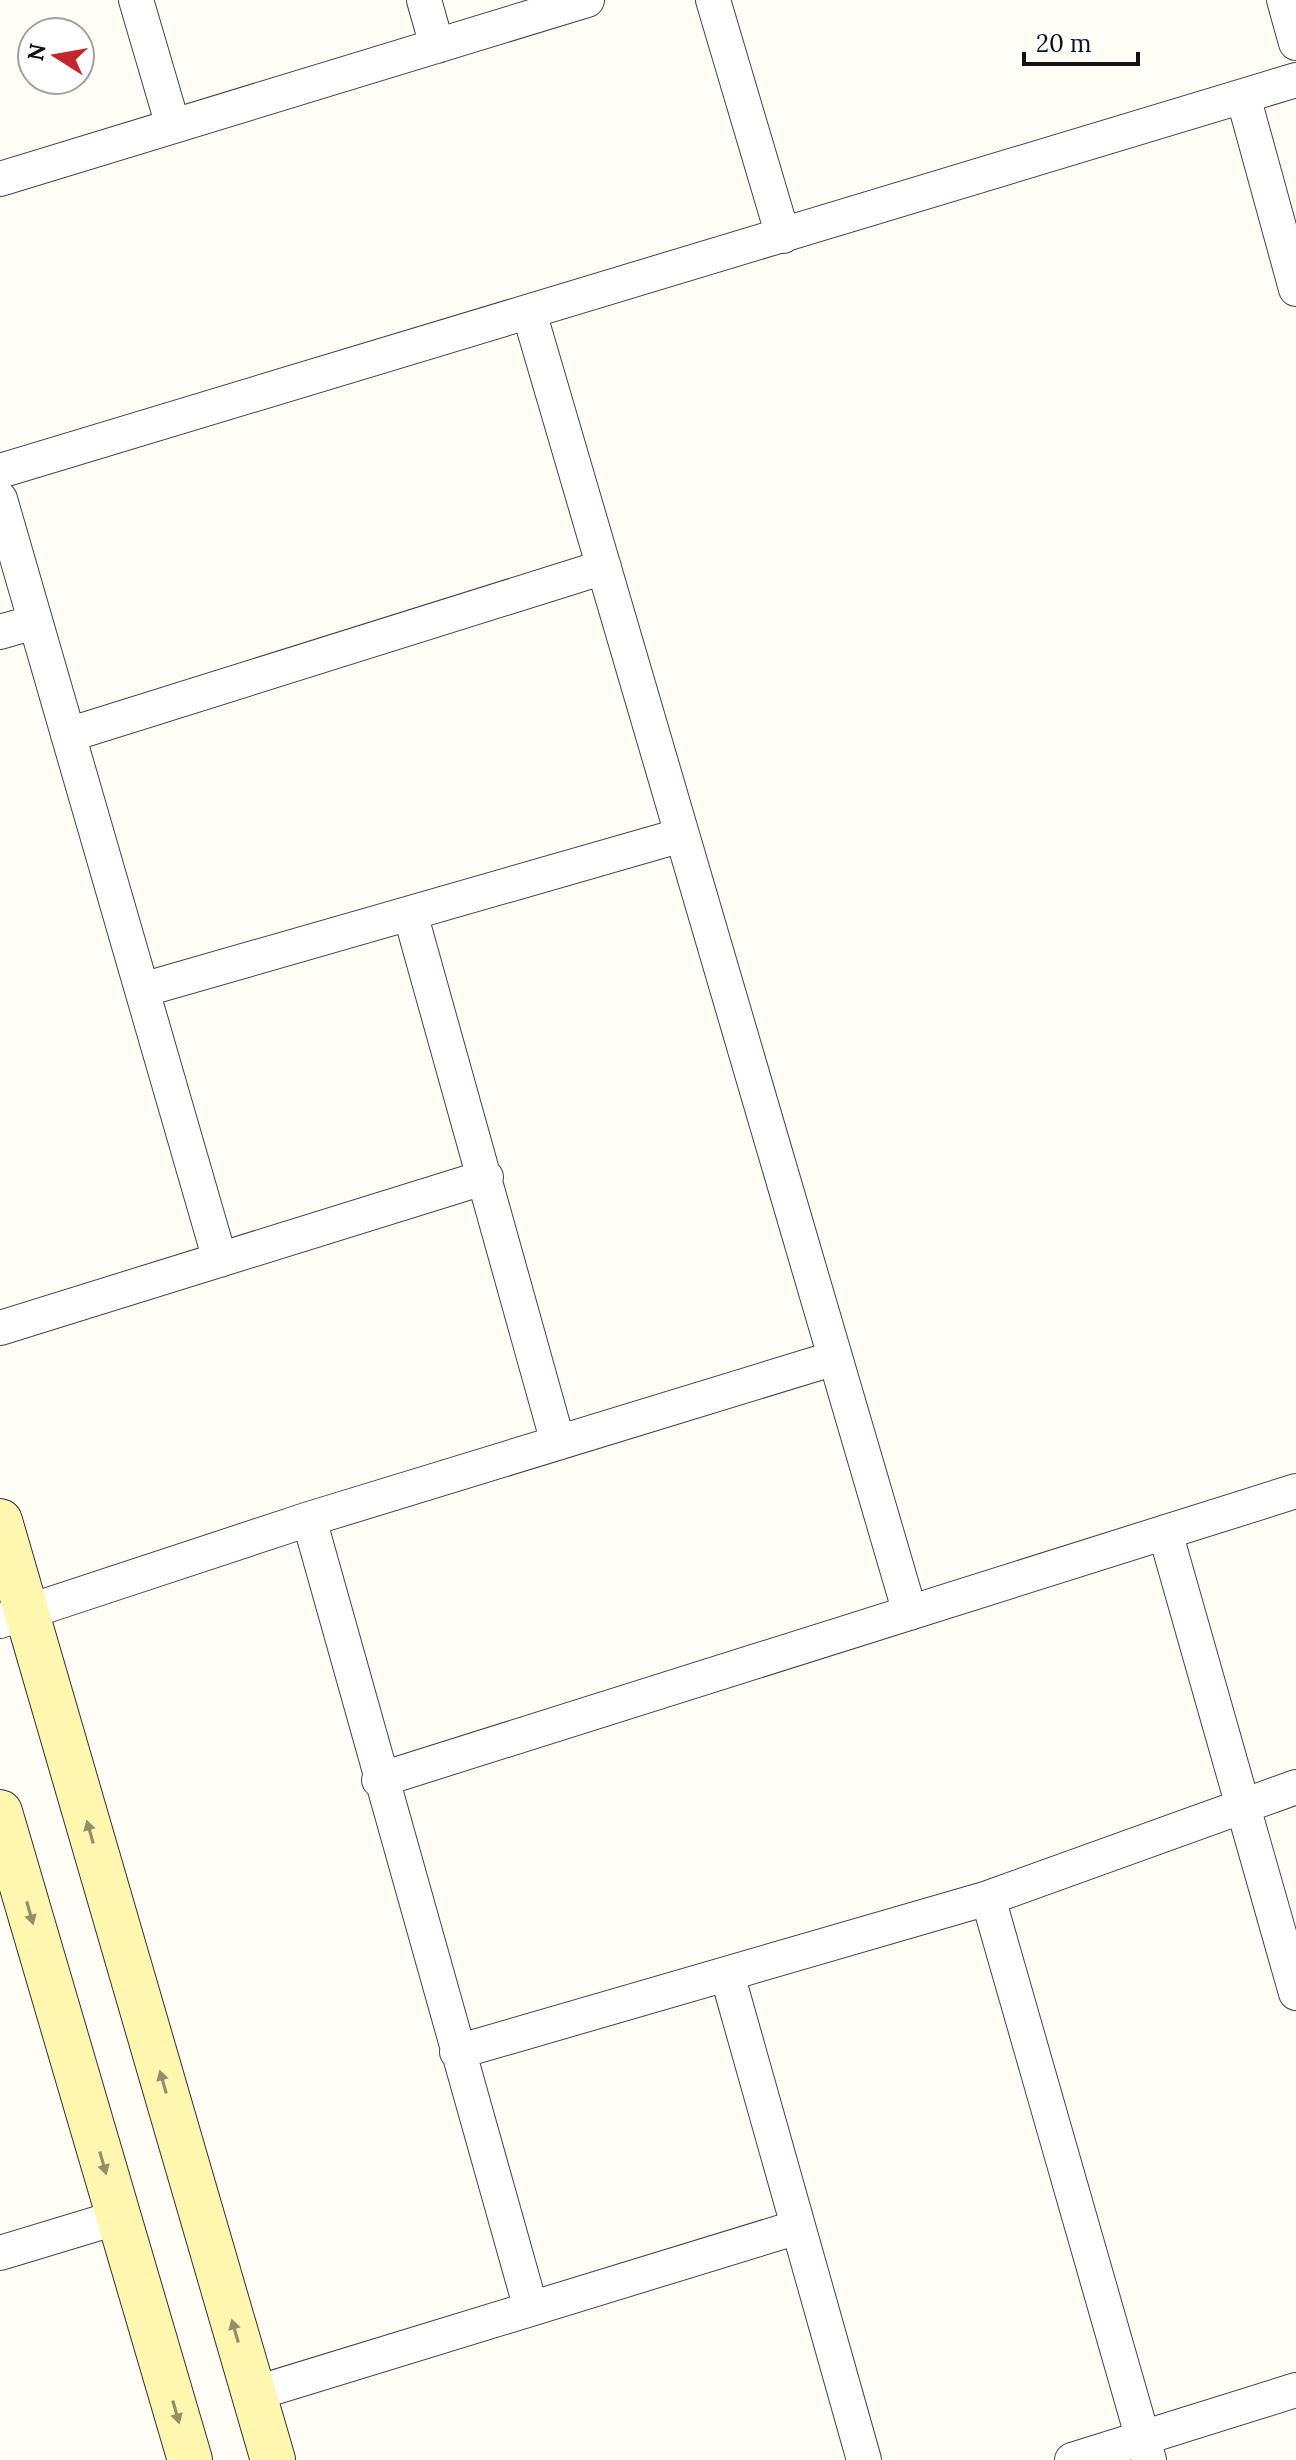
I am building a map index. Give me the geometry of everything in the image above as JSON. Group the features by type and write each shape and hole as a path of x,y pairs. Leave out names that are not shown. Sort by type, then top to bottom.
{"street":[{"path":"136,0 173,126"},
{"path":"424,0 437,46"},
{"path":"0,179 587,0"},
{"path":"713,0 783,236"},
{"path":"1284,0 1296,43"},
{"path":"0,471 1296,80"},
{"path":"1243,96 1296,289"},
{"path":"529,312 910,1613"},
{"path":"0,499 220,1260"},
{"path":"68,735 604,567"},
{"path":"0,632 35,622"},
{"path":"142,990 682,835"},
{"path":"410,913 558,1443"},
{"path":"0,1328 486,1177"},
{"path":"13,1615 309,1519 835,1358"},
{"path":"379,1780 1296,1491"},
{"path":"309,1519 379,1780 531,2309"},
{"path":"0,1521 13,1615 273,2460"},
{"path":"1165,1532 1296,1993"},
{"path":"457,2052 988,1898 1296,1787"},
{"path":"0,1812 190,2460"},
{"path":"988,1898 1146,2449"},
{"path":"727,1974 864,2460"},
{"path":"0,2253 119,2217"},
{"path":"253,2394 798,2227"},
{"path":"1072,2460 1146,2449 1296,2390"}]}
